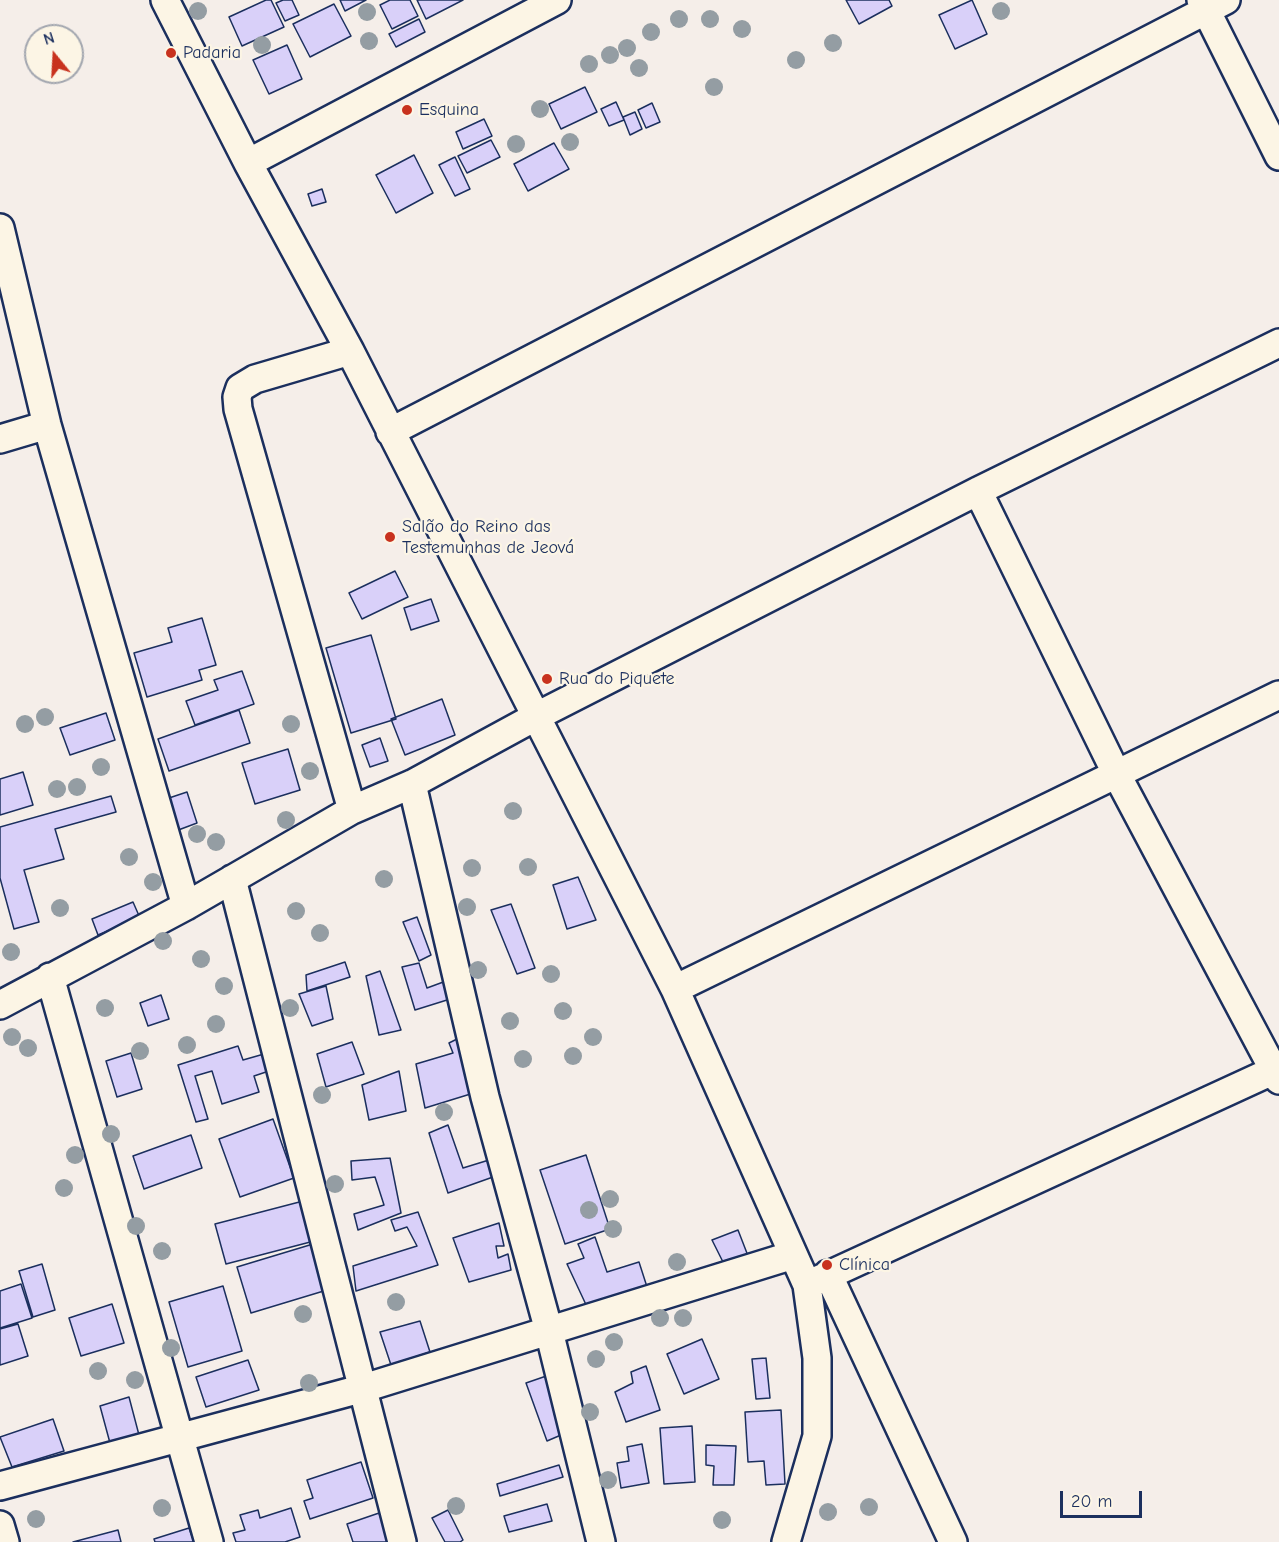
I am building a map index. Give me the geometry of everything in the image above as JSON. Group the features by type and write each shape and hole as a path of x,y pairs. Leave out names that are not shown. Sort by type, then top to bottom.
{"street":[{"path":"165,0 248,163 350,351 675,989 793,1256 817,1279 953,1542"},
{"path":"248,163 510,11 557,0"},
{"path":"390,432 1211,3 1279,156"},
{"path":"0,228 47,425 186,906"},
{"path":"0,1005 186,906 352,810 412,784 537,716 978,491 1279,344"},
{"path":"350,351 255,379 240,388 237,397 238,409 352,810"},
{"path":"0,439 47,425"},
{"path":"817,1279 1277,1073 1117,775 978,491"},
{"path":"675,989 1279,695"},
{"path":"412,784 485,1097 549,1331 601,1542"},
{"path":"232,879 402,1542"},
{"path":"50,977 209,1542"},
{"path":"0,1486 364,1388 793,1256"},
{"path":"786,1542 817,1436 817,1279"},
{"path":"0,1525 5,1542"}],"building":[{"path":"266,0 271,0 284,27 242,46 229,17"},
{"path":"292,0 299,15 285,21 276,3"},
{"path":"340,0 366,0 345,11"},
{"path":"390,0 410,0 418,16 392,29 380,5"},
{"path":"417,0 463,0 426,19"},
{"path":"846,0 889,0 892,6 859,24"},
{"path":"972,0 987,34 955,49 939,15"},
{"path":"334,4 351,36 310,57 293,24"},
{"path":"419,19 425,32 396,47 389,34"},
{"path":"287,45 302,79 269,94 253,60"},
{"path":"585,87 597,112 561,129 549,104"},
{"path":"616,102 624,120 609,126 601,109"},
{"path":"652,103 660,122 646,128 638,110"},
{"path":"635,112 642,129 630,135 623,117"},
{"path":"484,119 492,136 463,149 456,132"},
{"path":"491,140 500,157 467,173 458,156"},
{"path":"554,143 569,169 528,191 514,164"},
{"path":"414,155 433,193 396,213 376,175"},
{"path":"455,157 470,189 455,196 439,165"},
{"path":"322,189 326,202 312,206 308,194"},
{"path":"395,571 408,597 362,619 349,593"},
{"path":"431,599 439,621 411,630 404,608"},
{"path":"202,618 216,665 199,670 202,680 147,697 134,653 172,642 168,628"},
{"path":"371,635 396,719 351,733 326,648"},
{"path":"242,671 254,704 195,725 186,701 218,690 214,680"},
{"path":"442,699 455,735 405,755 391,719"},
{"path":"239,710 250,743 169,771 158,739"},
{"path":"106,713 115,740 70,755 60,728"},
{"path":"380,738 388,761 370,767 362,745"},
{"path":"288,749 300,790 255,804 242,763"},
{"path":"23,772 33,805 0,815 0,779"},
{"path":"187,792 197,823 173,832 163,800"},
{"path":"111,796 116,812 55,829 64,859 24,870 39,922 14,929 0,878 0,827"},
{"path":"578,877 596,920 567,929 553,885"},
{"path":"133,902 140,918 98,935 92,919"},
{"path":"511,904 535,968 517,974 491,910"},
{"path":"417,917 431,955 419,961 403,922"},
{"path":"345,962 350,977 307,991 306,975"},
{"path":"419,963 427,988 446,981 447,1000 415,1010 402,967"},
{"path":"380,971 401,1030 379,1035 366,976"},
{"path":"326,986 333,1019 312,1026 299,994"},
{"path":"161,995 169,1019 148,1026 140,1003"},
{"path":"461,1037 477,1092 425,1108 416,1064 453,1053 449,1043"},
{"path":"352,1042 364,1074 326,1087 317,1054"},
{"path":"238,1046 243,1060 264,1054 269,1071 254,1076 259,1092 222,1104 212,1071 195,1076 208,1119 196,1122 178,1065"},
{"path":"131,1053 142,1089 117,1097 106,1061"},
{"path":"399,1071 406,1111 369,1120 362,1085"},
{"path":"273,1119 294,1178 240,1197 219,1139"},
{"path":"448,1125 463,1168 489,1160 493,1177 448,1193 429,1133"},
{"path":"191,1135 202,1168 144,1189 133,1156"},
{"path":"586,1155 610,1229 565,1244 540,1170"},
{"path":"390,1158 401,1213 358,1230 354,1214 384,1205 375,1177 352,1180 351,1161"},
{"path":"307,1200 318,1240 226,1264 215,1224"},
{"path":"418,1212 438,1265 356,1291 353,1266 417,1246 407,1227 395,1231 391,1220"},
{"path":"499,1223 504,1246 496,1246 498,1258 508,1254 511,1270 469,1282 453,1238"},
{"path":"738,1230 750,1261 726,1268 712,1240"},
{"path":"595,1237 607,1272 639,1262 648,1290 588,1309 567,1264 584,1258 578,1244"},
{"path":"313,1244 327,1290 251,1313 237,1267"},
{"path":"42,1264 55,1310 33,1317 19,1271"},
{"path":"21,1284 32,1318 0,1328 0,1291"},
{"path":"223,1286 242,1351 188,1367 169,1302"},
{"path":"112,1304 124,1343 81,1356 69,1318"},
{"path":"420,1321 430,1352 391,1365 380,1332"},
{"path":"18,1324 28,1356 0,1365 0,1329"},
{"path":"702,1339 719,1379 684,1394 667,1354"},
{"path":"766,1358 770,1398 756,1399 752,1359"},
{"path":"248,1360 259,1390 206,1407 196,1377"},
{"path":"646,1366 660,1410 626,1422 615,1392 633,1383 631,1372"},
{"path":"555,1373 568,1408 554,1413 561,1435 547,1441 526,1383"},
{"path":"129,1397 139,1435 110,1443 100,1406"},
{"path":"781,1410 785,1484 766,1485 764,1461 748,1462 745,1412"},
{"path":"53,1419 64,1451 12,1467 0,1437"},
{"path":"692,1426 695,1482 664,1484 660,1428"},
{"path":"642,1444 649,1483 621,1488 617,1463 629,1461 627,1447"},
{"path":"706,1445 736,1446 734,1485 713,1485 714,1466 706,1465"},
{"path":"361,1462 373,1498 310,1519 304,1501 313,1498 307,1480"},
{"path":"559,1465 563,1477 500,1496 497,1484"},
{"path":"547,1504 552,1521 509,1532 504,1516"},
{"path":"291,1508 300,1537 285,1542 236,1542 233,1533 245,1530 240,1515 258,1510 260,1518"},
{"path":"448,1510 463,1540 460,1542 445,1542 432,1518"},
{"path":"379,1513 389,1542 353,1542 347,1524"},
{"path":"189,1528 194,1542 155,1542 154,1539"},
{"path":"118,1530 121,1542 73,1542"}],"place":[{"name":"Padaria","path":"171,53"},
{"name":"Esquina","path":"407,110"},
{"name":"Salão do Reino das Testemunhas de Jeová","path":"390,537"},
{"name":"Rua do Piquete","path":"547,679"},
{"name":"Clínica","path":"827,1265"}]}
